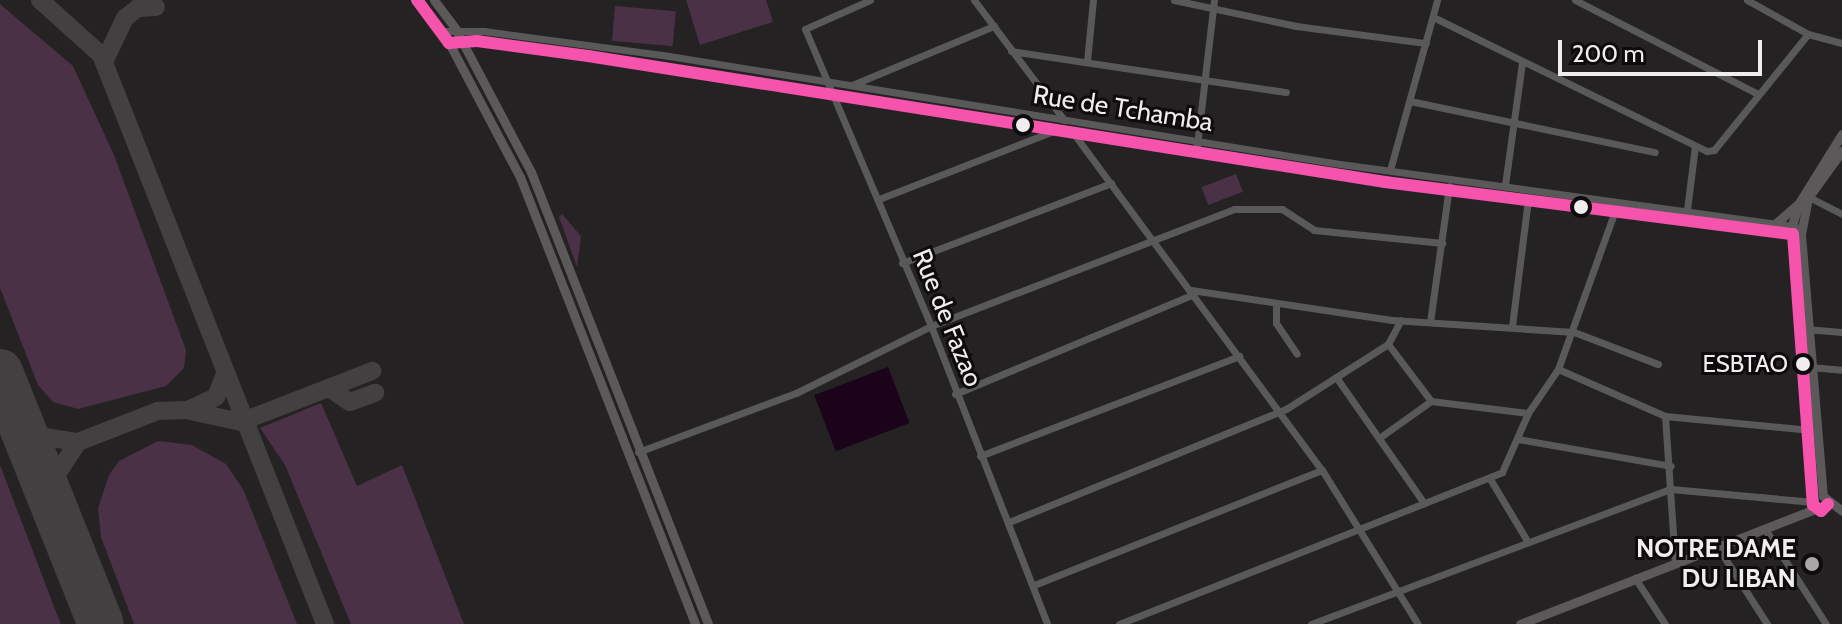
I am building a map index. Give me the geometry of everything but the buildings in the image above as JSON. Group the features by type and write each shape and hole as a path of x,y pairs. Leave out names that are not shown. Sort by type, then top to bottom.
{"main road":[{"path":"417,0 449,43 529,199 695,624"},
{"path":"434,0 455,28 531,172 708,624"},
{"path":"1819,501 1797,230 1804,199 1842,135"},
{"path":"1775,224 1804,199 1842,151"},
{"path":"1797,230 1806,329 1806,367"},
{"path":"1819,501 1842,511"},
{"path":"1520,624 1765,529 1819,501"}],"street":[{"path":"1087,61 1093,0"},
{"path":"1174,0 1214,3 1296,26 1426,43"},
{"path":"1390,170 1437,0"},
{"path":"1575,0 1758,94"},
{"path":"1747,0 1808,34 1842,43"},
{"name":"Rue de Fazao","path":"867,1 805,29 931,326 1047,624"},
{"path":"978,2 1011,51 1322,470 1418,624"},
{"path":"1196,151 1214,3"},
{"path":"1433,17 1695,146 1714,150 1808,34"},
{"path":"835,95 994,26"},
{"name":"Rue de Tchamba","path":"440,31 455,28 1451,180 1687,210 1797,230"},
{"name":"Rue de Tchamba","path":"449,43 460,39 1614,214 1797,230"},
{"path":"1011,51 1286,92"},
{"path":"1505,185 1522,62"},
{"path":"1410,101 1516,120 1655,152"},
{"path":"879,199 1058,129"},
{"path":"1687,210 1695,146"},
{"path":"1430,322 1451,180"},
{"path":"902,263 1111,183"},
{"path":"1804,199 1842,214"},
{"path":"1512,326 1528,200"},
{"path":"1119,624 1502,472 1528,413 1558,369 1574,332 1618,201"},
{"path":"629,457 796,393 931,326 1253,206 1282,209 1314,230 1442,243"},
{"path":"955,394 1192,292 1401,320 1574,332 1658,364"},
{"path":"1276,305 1276,323 1297,354"},
{"path":"1009,522 1276,411 1388,344 1401,320"},
{"path":"1806,329 1842,332"},
{"path":"1388,344 1431,401"},
{"path":"980,456 1239,356"},
{"path":"1806,367 1842,370"},
{"path":"1558,369 1665,416 1813,430"},
{"path":"1336,377 1424,503"},
{"path":"1379,438 1431,401 1528,413"},
{"path":"1665,416 1671,466 1675,563"},
{"path":"1518,439 1671,466"},
{"path":"1034,585 1322,470"},
{"path":"1490,479 1526,539"},
{"path":"1311,624 1526,539 1671,489 1819,501"},
{"path":"1765,529 1826,624"},
{"path":"1717,546 1767,624"},
{"path":"1635,578 1665,624"}],"shaded area":[{"path":"686,0 766,0 773,22 700,45"},
{"path":"0,4 73,66 114,155 186,350 184,368 166,386 78,409 53,402 38,385 0,288"},
{"path":"615,6 676,11 673,46 612,41"},
{"path":"1236,174 1243,192 1208,205 1201,187"},
{"path":"562,214 581,236 577,267 559,217"},
{"path":"888,367 910,423 836,451 814,395"},
{"path":"321,403 357,486 402,465 464,624 351,624 285,465 260,428"},
{"path":"158,441 192,445 226,464 243,489 297,624 134,624 101,537 98,508 109,475 119,461"},
{"path":"0,465 58,617 61,624 0,624"}],"taxiway":[{"path":"40,0 101,55 325,624"},
{"path":"104,62 125,18 138,8 156,7"},
{"path":"78,442 158,411 186,410 241,422 372,371"},
{"path":"188,410 216,397 225,374"},
{"path":"329,388 350,402 375,393"},
{"path":"12,402 25,426 39,436 78,442 55,477 61,522"}],"runway":[{"path":"0,372 101,624"}],"transit line":[{"path":"417,0 449,43 477,41 588,56 1385,182 1793,234 1813,505 1821,511 1828,504"}],"place":[{"name":"ESBTAO","path":"1803,364"},
{"name":"NOTRE DAME DU LIBAN","path":"1812,564"}]}
